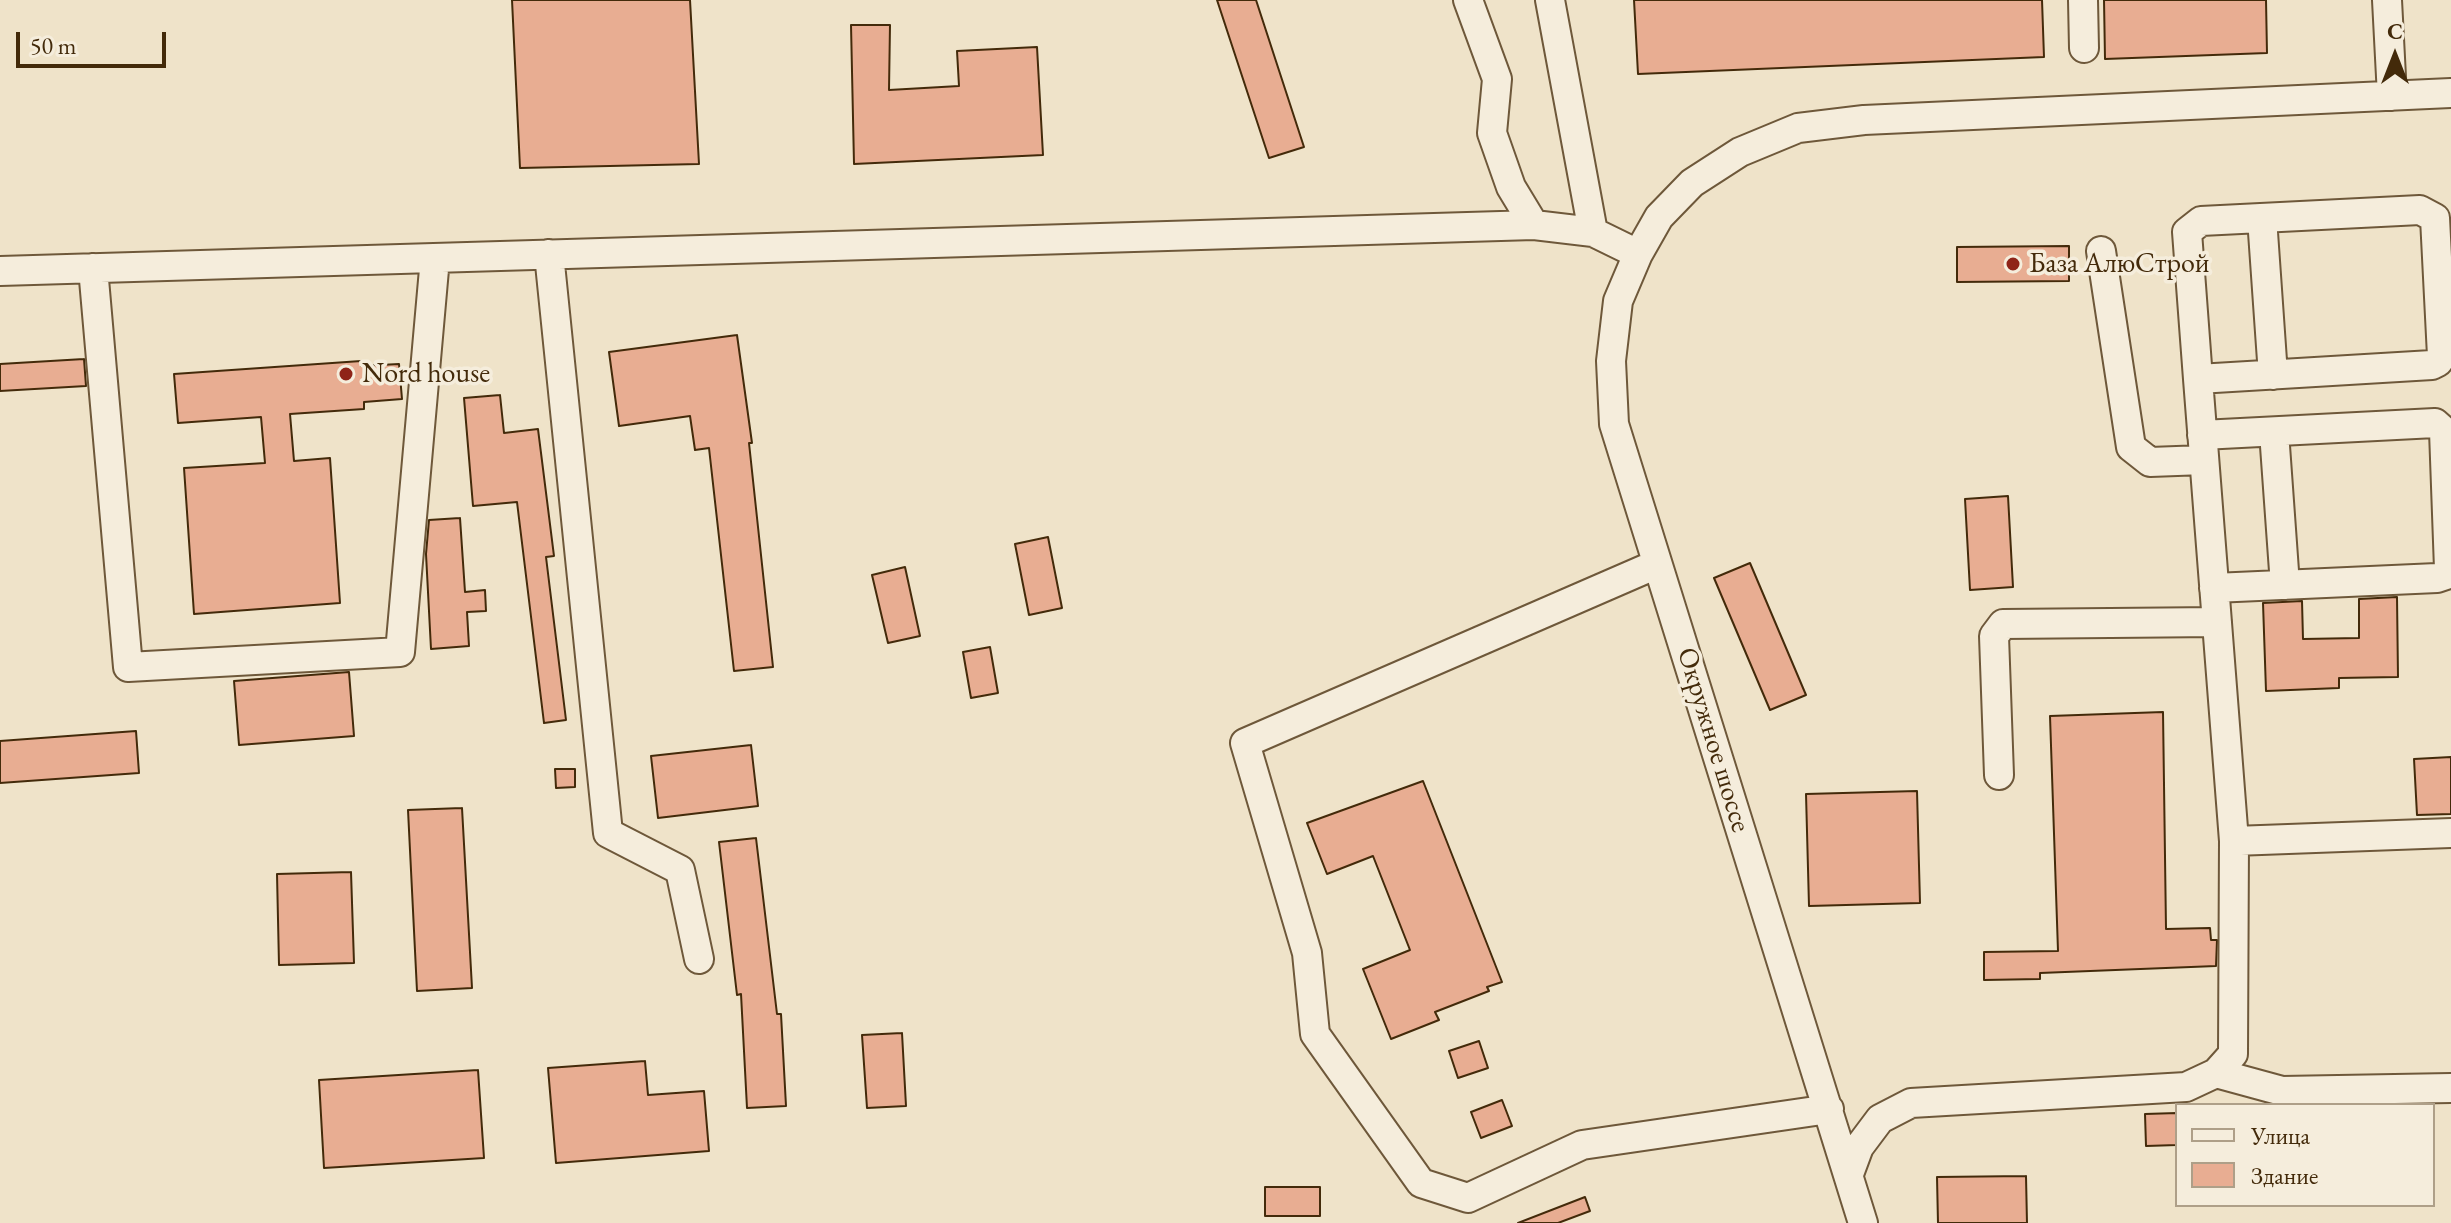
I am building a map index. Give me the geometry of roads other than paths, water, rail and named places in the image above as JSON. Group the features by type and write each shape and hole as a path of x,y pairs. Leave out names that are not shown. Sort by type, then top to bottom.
{"street":[{"path":"1468,0 1497,79 1492,133 1511,187 1534,225"},
{"path":"1550,0 1593,232"},
{"path":"2083,0 2084,48"},
{"path":"2387,0 2392,96"},
{"name":"Окружное шоссе","path":"1863,1223 1614,424 1611,361 1618,301 1638,254 1659,217 1692,183 1740,152 1798,128 1864,120 2451,93"},
{"path":"1849,1174 1859,1147 1880,1119 1911,1103 2186,1087 2216,1073 2233,1054 2234,841 2203,448 2187,232 2201,221 2420,210 2435,218 2442,356 2438,362 2432,365 2198,379"},
{"path":"2262,218 2273,375"},
{"path":"0,271 1534,225 1593,232 1638,254"},
{"path":"2101,251 2131,447 2150,462 2274,432 2435,423 2444,431 2449,569 2446,575 2437,578 2214,588"},
{"path":"549,254 608,833 680,870 699,959"},
{"path":"93,268 128,667 400,652 435,258"},
{"path":"2274,432 2285,585"},
{"path":"1657,564 1245,743 1307,953 1315,1034 1421,1183 1468,1198 1582,1145 1829,1109"},
{"path":"1999,775 1994,636 2003,624 2217,622"},
{"path":"2234,841 2451,833"},
{"path":"2216,1073 2282,1091 2451,1088"}],"place":[{"name":"База АлюСтрой","path":"2013,264"},
{"name":"Nord house","path":"346,374"}]}
